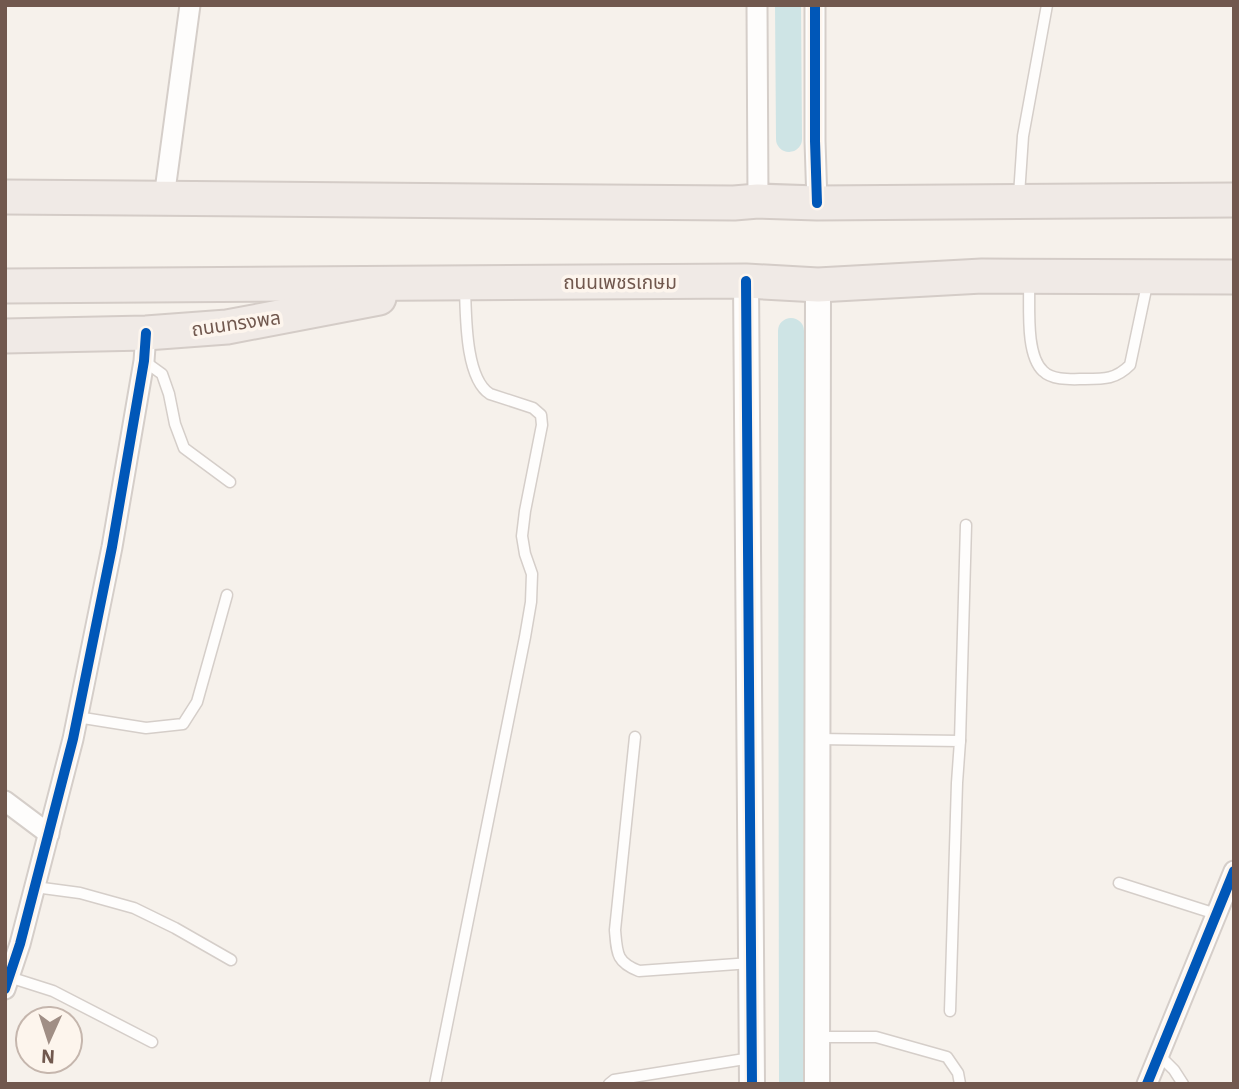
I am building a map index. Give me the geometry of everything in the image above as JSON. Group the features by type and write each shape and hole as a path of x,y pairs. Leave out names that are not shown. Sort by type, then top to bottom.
{"highway":[{"path":"5,197 734,203 1234,200"},
{"name":"ถนนเพชรเกษม","path":"5,286 746,281 818,285 982,276 1234,277"},
{"name":"ถนนทรงพล","path":"5,336 145,347 227,327 464,282"}],"street":[{"path":"164,198 190,5"},
{"path":"757,5 758,201"},
{"path":"815,5 817,203"},
{"path":"746,281 752,1084"},
{"path":"817,1084 818,285"},
{"path":"7,983 49,834 77,717 112,547 145,347"},
{"path":"5,801 49,834"},
{"path":"1147,1084 1234,871"}],"lane":[{"path":"1018,202 1023,136 1047,5"},
{"path":"1029,276 1034,356 1044,373 1062,379 1105,379 1121,374 1130,365 1149,276"},
{"path":"435,1084 531,601 532,574 524,554 522,536 542,425 541,415 533,408 483,390 472,362 464,282"},
{"path":"145,347 162,374 184,448 230,482"},
{"path":"950,1011 965,525"},
{"path":"77,717 146,728 183,724 197,702 227,595"},
{"path":"635,737 615,930 617,953 625,966 639,971 751,963"},
{"path":"817,738 960,741"},
{"path":"1119,883 1216,914"},
{"path":"35,887 80,894 134,908 231,960"},
{"path":"7,983 53,990 152,1042"},
{"path":"817,1037 876,1037 947,1057 958,1073 960,1084"},
{"path":"1158,1054 1183,1084"},
{"path":"609,1084 614,1080 752,1058"}],"waterway":[{"path":"788,5 789,139"},
{"path":"791,331 792,1084"}],"cycle path":[{"path":"815,5 817,203"},
{"path":"746,281 752,1084"},
{"path":"5,989 20,944 73,739 112,547 144,361 146,333"},
{"path":"1147,1084 1234,871"}]}
